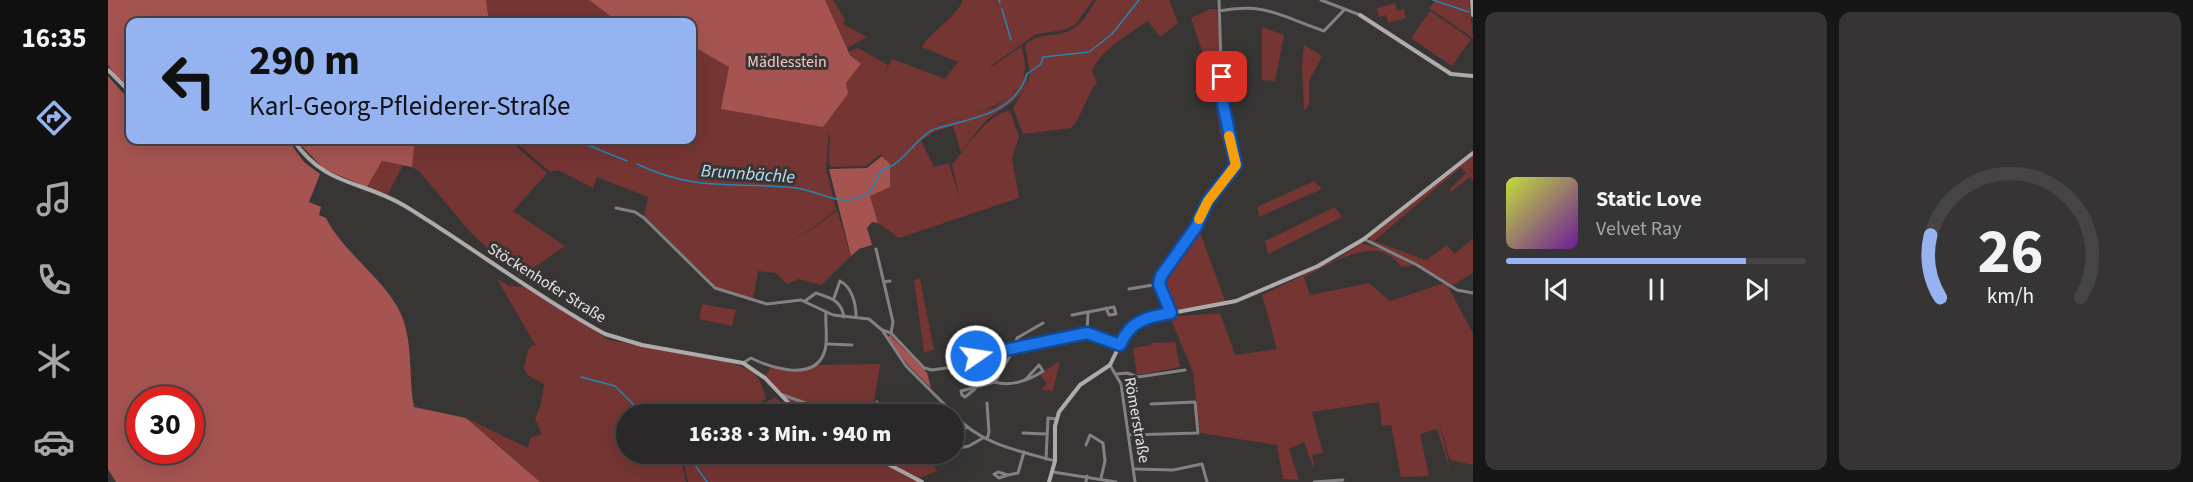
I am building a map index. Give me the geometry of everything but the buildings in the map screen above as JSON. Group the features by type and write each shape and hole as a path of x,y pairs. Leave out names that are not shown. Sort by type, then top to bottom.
{"street":[{"path":"1171,313 1159,284 1161,276 1196,227 1208,201 1236,165 1222,94 1223,58 1219,0"},
{"path":"1321,0 1360,15 1451,74 1473,75"},
{"path":"1472,0 1473,15"},
{"path":"1219,11 1243,7 1263,8 1324,31 1345,9"},
{"path":"108,70 126,88"},
{"name":"Stöckenhofer Straße","path":"296,144 309,160 326,173 390,197 605,334 642,345 743,363 765,378 788,404"},
{"path":"1049,482 1055,461 1056,419 1080,386 1110,365 1134,324 1150,317 1224,304 1259,293 1318,266 1364,239 1473,153"},
{"path":"616,208 635,212 644,218 715,288 768,304 805,301 816,293 834,298 842,307 844,317"},
{"path":"1364,239 1417,265 1457,290 1473,292"},
{"path":"876,249 893,322 891,333"},
{"path":"884,282 890,281"},
{"path":"834,298 837,285 840,282 844,283 854,300 856,316"},
{"path":"1129,289 1159,284"},
{"path":"805,301 826,312 868,320 882,330 891,333 928,370 960,366 979,354 1087,333 1120,345"},
{"path":"1072,315 1106,308"},
{"path":"743,363 751,358 780,370 802,369 821,358 826,344 826,312"},
{"path":"1087,333 1088,312"},
{"path":"995,382 1015,347 1017,338 1043,323"},
{"path":"882,330 906,366 944,404"},
{"path":"826,344 852,345"},
{"path":"975,388 995,382 1006,384 1025,380 1043,371 1039,365 1025,380"},
{"name":"Römerstraße","path":"1110,365 1117,374 1129,435 1135,482"},
{"path":"1117,374 1127,373 1138,377 1185,370"},
{"path":"778,394 797,398 807,404"},
{"path":"1129,435 1198,433 1195,402 1151,404"},
{"path":"964,447 985,439 989,432 987,403"},
{"path":"1046,459 1048,418 1056,419"},
{"path":"964,426 985,439 1055,461"},
{"path":"1023,433 1046,434"},
{"path":"1086,445 1090,435 1103,443 1105,461 1101,478"},
{"path":"1008,475 1018,473 1024,452"},
{"path":"888,464 922,482"},
{"path":"1134,469 1173,470 1202,464 1207,482"},
{"path":"1053,471 1116,482"},
{"path":"1086,482 1087,476"},
{"path":"1314,481 1343,480"}],"shaded area":[{"path":"486,0 589,0 613,18 488,18"},
{"path":"825,0 833,0 845,20 843,24 867,37 847,48"},
{"path":"963,0 1093,0 1075,25 1063,30 1036,34 991,66 990,68 1022,46 1025,65 1022,80 1027,71 1026,87 977,130 961,152 953,126 934,132 921,141 934,167 949,163 960,201 952,165 986,124 994,117 1010,111 1019,137 1012,158 1019,198 899,238 878,223 870,196 879,190 890,164 881,154 866,166 831,167 829,132 826,169 836,209 816,226 786,243 816,227 837,210 851,256 821,285 799,279 787,284 776,273 758,271 753,300 716,287 644,216 648,197 597,177 593,188 558,170 550,172 518,144 696,144 696,48 729,67 846,83 861,65 848,52 858,48 888,65 880,81 892,59 945,79 958,62 922,47 955,13","holes":["1011,95 996,107 932,126 989,108"]},
{"path":"1096,0 1169,0 1178,23 1160,37 1148,21 1109,49 1092,71 1097,83 1071,128 1023,134 1013,108 1028,83 1030,74 1025,45 1035,38 1065,32 1075,27"},
{"path":"1436,0 1469,0 1473,38 1429,8"},
{"path":"1395,3 1397,11 1404,9 1406,18 1388,23 1386,15 1379,17 1377,8"},
{"path":"1210,9 1216,9 1217,12 1222,62 1220,94 1234,166 1231,170 1220,132 1213,83 1191,18"},
{"path":"1430,11 1471,39 1452,66 1411,38"},
{"path":"1262,27 1284,35 1275,81 1262,80"},
{"path":"1304,45 1322,56 1309,81 1309,104 1304,111 1302,65"},
{"path":"415,144 514,144 547,173 513,211 565,246 520,277 472,234 420,172 412,167"},
{"path":"1473,155 1473,181 1470,177 1451,192 1449,190 1466,173 1461,167 1374,241 1426,260 1447,245 1454,254 1473,239 1473,273 1453,285 1401,255 1370,241 1370,237"},
{"path":"382,161 403,165 388,194 367,187"},
{"path":"1314,181 1322,189 1259,217 1257,207"},
{"path":"1335,207 1342,217 1268,254 1265,241"},
{"path":"1197,224 1225,301 1175,310 1161,277"},
{"path":"1361,243 1381,249 1414,265 1401,267 1391,257 1380,252 1368,251 1354,254 1304,277 1310,295 1369,283 1390,301 1444,283 1448,286 1473,334 1473,465 1450,460 1438,417 1451,473 1437,429 1420,434 1429,476 1401,477 1391,425 1382,426 1379,402 1312,412 1323,453 1312,455 1315,472 1304,442 1289,449 1299,480 1283,479 1277,445 1200,433 1193,372 1170,317 1220,313 1235,355 1277,349 1262,295 1337,259"},
{"path":"497,279 509,286 526,287 609,340 729,362 744,368 758,378 766,399 757,404 616,404 616,464 682,464 686,482 540,482 466,418 528,448 530,438 542,434 535,419 541,404 544,384 529,376 524,369 528,350 532,345 536,346"},
{"path":"920,279 934,350 924,352 914,280"},
{"path":"702,304 736,310 732,326 699,319"},
{"path":"1175,342 1180,367 1137,375 1133,348 1151,345 1151,343"},
{"path":"1060,361 1053,391 1041,390 1047,384 1040,374"},
{"path":"880,364 874,404 790,404 765,378 770,368 796,370 813,365"},
{"path":"775,397 783,404 762,404"},
{"path":"684,464 933,464 937,471 920,478 920,482 688,482"}],"green space":[{"path":"108,0 486,0 488,18 126,18 126,86 108,65"},
{"name":"Mädlesstein","path":"589,0 825,0 850,55 861,64 846,83 848,94 823,127 721,109 729,67 696,48 696,18 613,18"},
{"path":"108,76 126,95 126,144 291,144 304,162 320,174 309,202 321,207 319,215 326,218 342,242 385,289 400,312 409,347 414,407 466,418 540,482 116,482 108,469"},
{"path":"300,144 415,144 412,167 382,161 367,187 324,169"},
{"path":"882,156 890,164 890,187 870,196 878,223 872,222 867,228 872,245 859,249 851,256 829,169 867,168"},
{"path":"890,335 927,373 931,388 908,365 887,338"}],"waterway":[{"name":"Brunnbächle","path":"637,164 679,179 716,184 796,188 840,200 854,199 867,194 881,171 897,163 932,130 988,114 1001,107 1020,88 1027,74 1041,64 1043,57 1089,52 1112,34 1139,0"},
{"name":"Brunnbächle","path":"1433,0 1469,12"},
{"path":"1002,9 1011,40"},
{"name":"Brunnbächle","path":"585,144 627,161"},
{"path":"581,377 615,386 633,404"},
{"path":"694,464 707,482"}],"slow traffic":[{"path":"1199,219 1208,201 1236,165 1229,136"}],"route":[{"path":"976,356 1087,333 1120,345 1126,332 1134,324 1142,319 1171,313 1159,284 1161,276 1196,227 1208,201 1236,165 1223,104 1222,77"}]}
